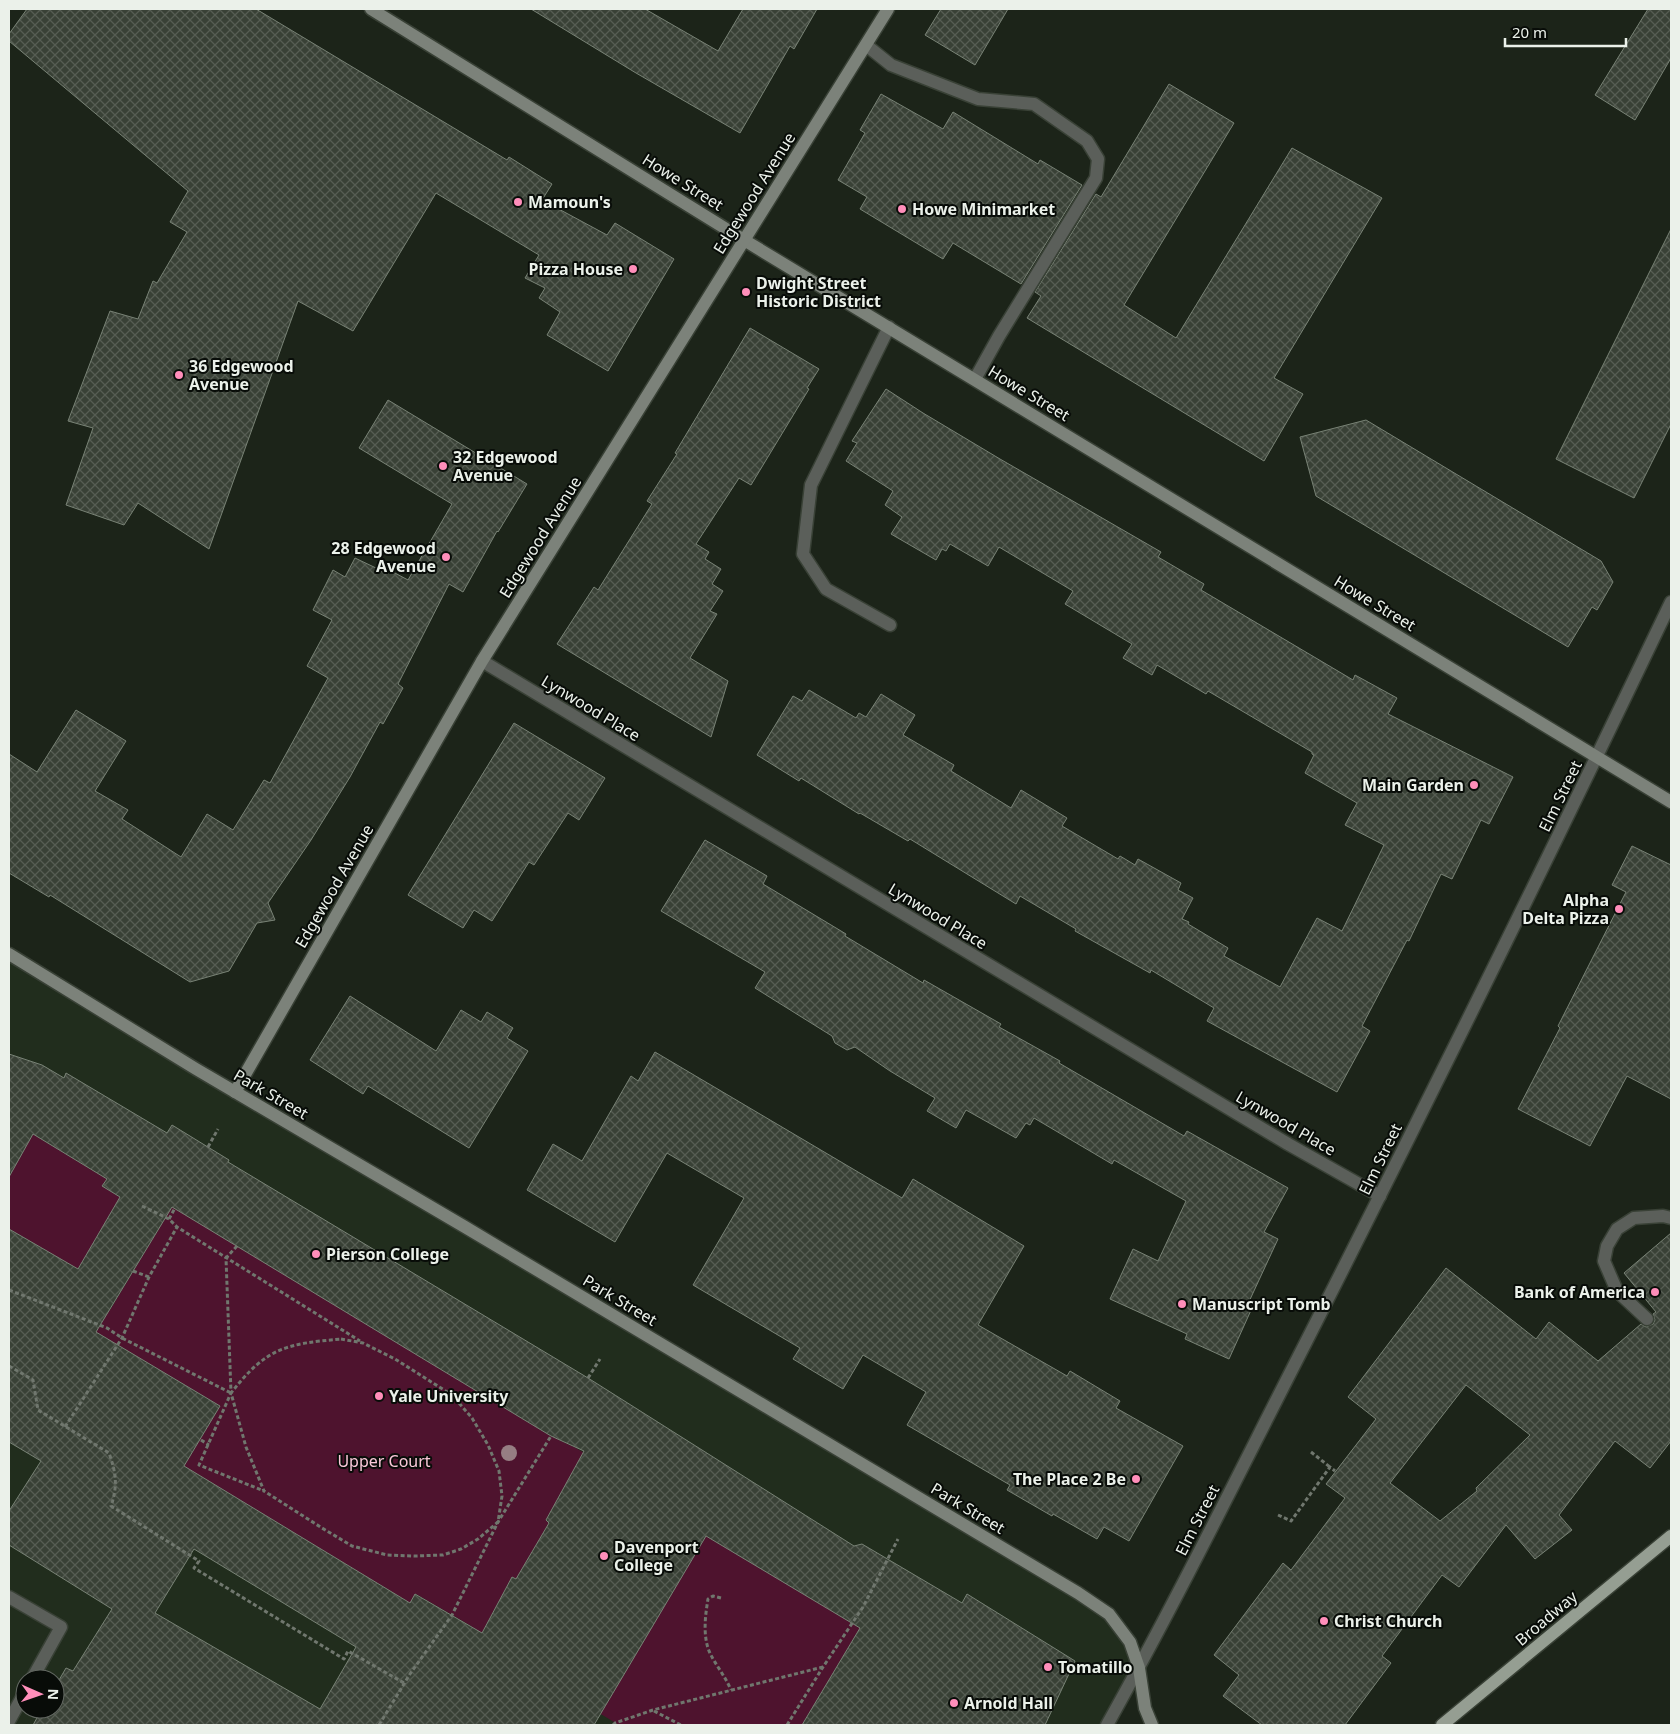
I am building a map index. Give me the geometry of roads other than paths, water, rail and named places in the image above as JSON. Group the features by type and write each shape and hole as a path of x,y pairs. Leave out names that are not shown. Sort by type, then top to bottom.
{"main road":[{"name":"Howe Street","path":"371,9 744,240 1671,802"},
{"name":"Edgewood Avenue","path":"235,1092 482,661 888,9"},
{"name":"Park Street","path":"9,954 235,1092 1078,1593 1109,1614 1130,1642 1139,1668 1145,1708 1152,1725"},
{"name":"Broadway","path":"1442,1725 1671,1536"}],"street":[{"path":"866,45 891,65 978,99 1034,104 1087,141 1098,159 1096,178 999,336 975,380"},
{"path":"889,327 811,485 803,554 826,589 890,625"},
{"name":"Elm Street","path":"1107,1725 1139,1668 1380,1196 1597,757 1671,602"},
{"name":"Lynwood Place","path":"482,661 1288,1144 1380,1196"},
{"path":"1647,1319 1617,1291 1604,1261 1607,1246 1617,1229 1634,1218 1662,1216 1671,1218"},
{"path":"9,1597 61,1627 38,1669"}],"place":[{"name":"Mamoun's","path":"518,202"},
{"name":"Howe Minimarket","path":"902,209"},
{"name":"Pizza House","path":"633,269"},
{"name":"Dwight Street Historic District","path":"746,292"},
{"name":"36 Edgewood Avenue","path":"179,375"},
{"name":"32 Edgewood Avenue","path":"443,466"},
{"name":"28 Edgewood Avenue","path":"446,557"},
{"name":"Main Garden","path":"1474,785"},
{"name":"Alpha Delta Pizza","path":"1619,909"},
{"name":"Pierson College","path":"316,1254"},
{"name":"Bank of America","path":"1655,1292"},
{"name":"Manuscript Tomb","path":"1182,1304"},
{"name":"Yale University","path":"379,1396"},
{"name":"The Place 2 Be","path":"1136,1479"},
{"name":"Davenport College","path":"604,1556"},
{"name":"Christ Church","path":"1324,1621"},
{"name":"Tomatillo","path":"1048,1667"},
{"name":"Arnold Hall","path":"954,1703"}],"park label":[{"name":"Upper Court","path":"384,1461"}]}
